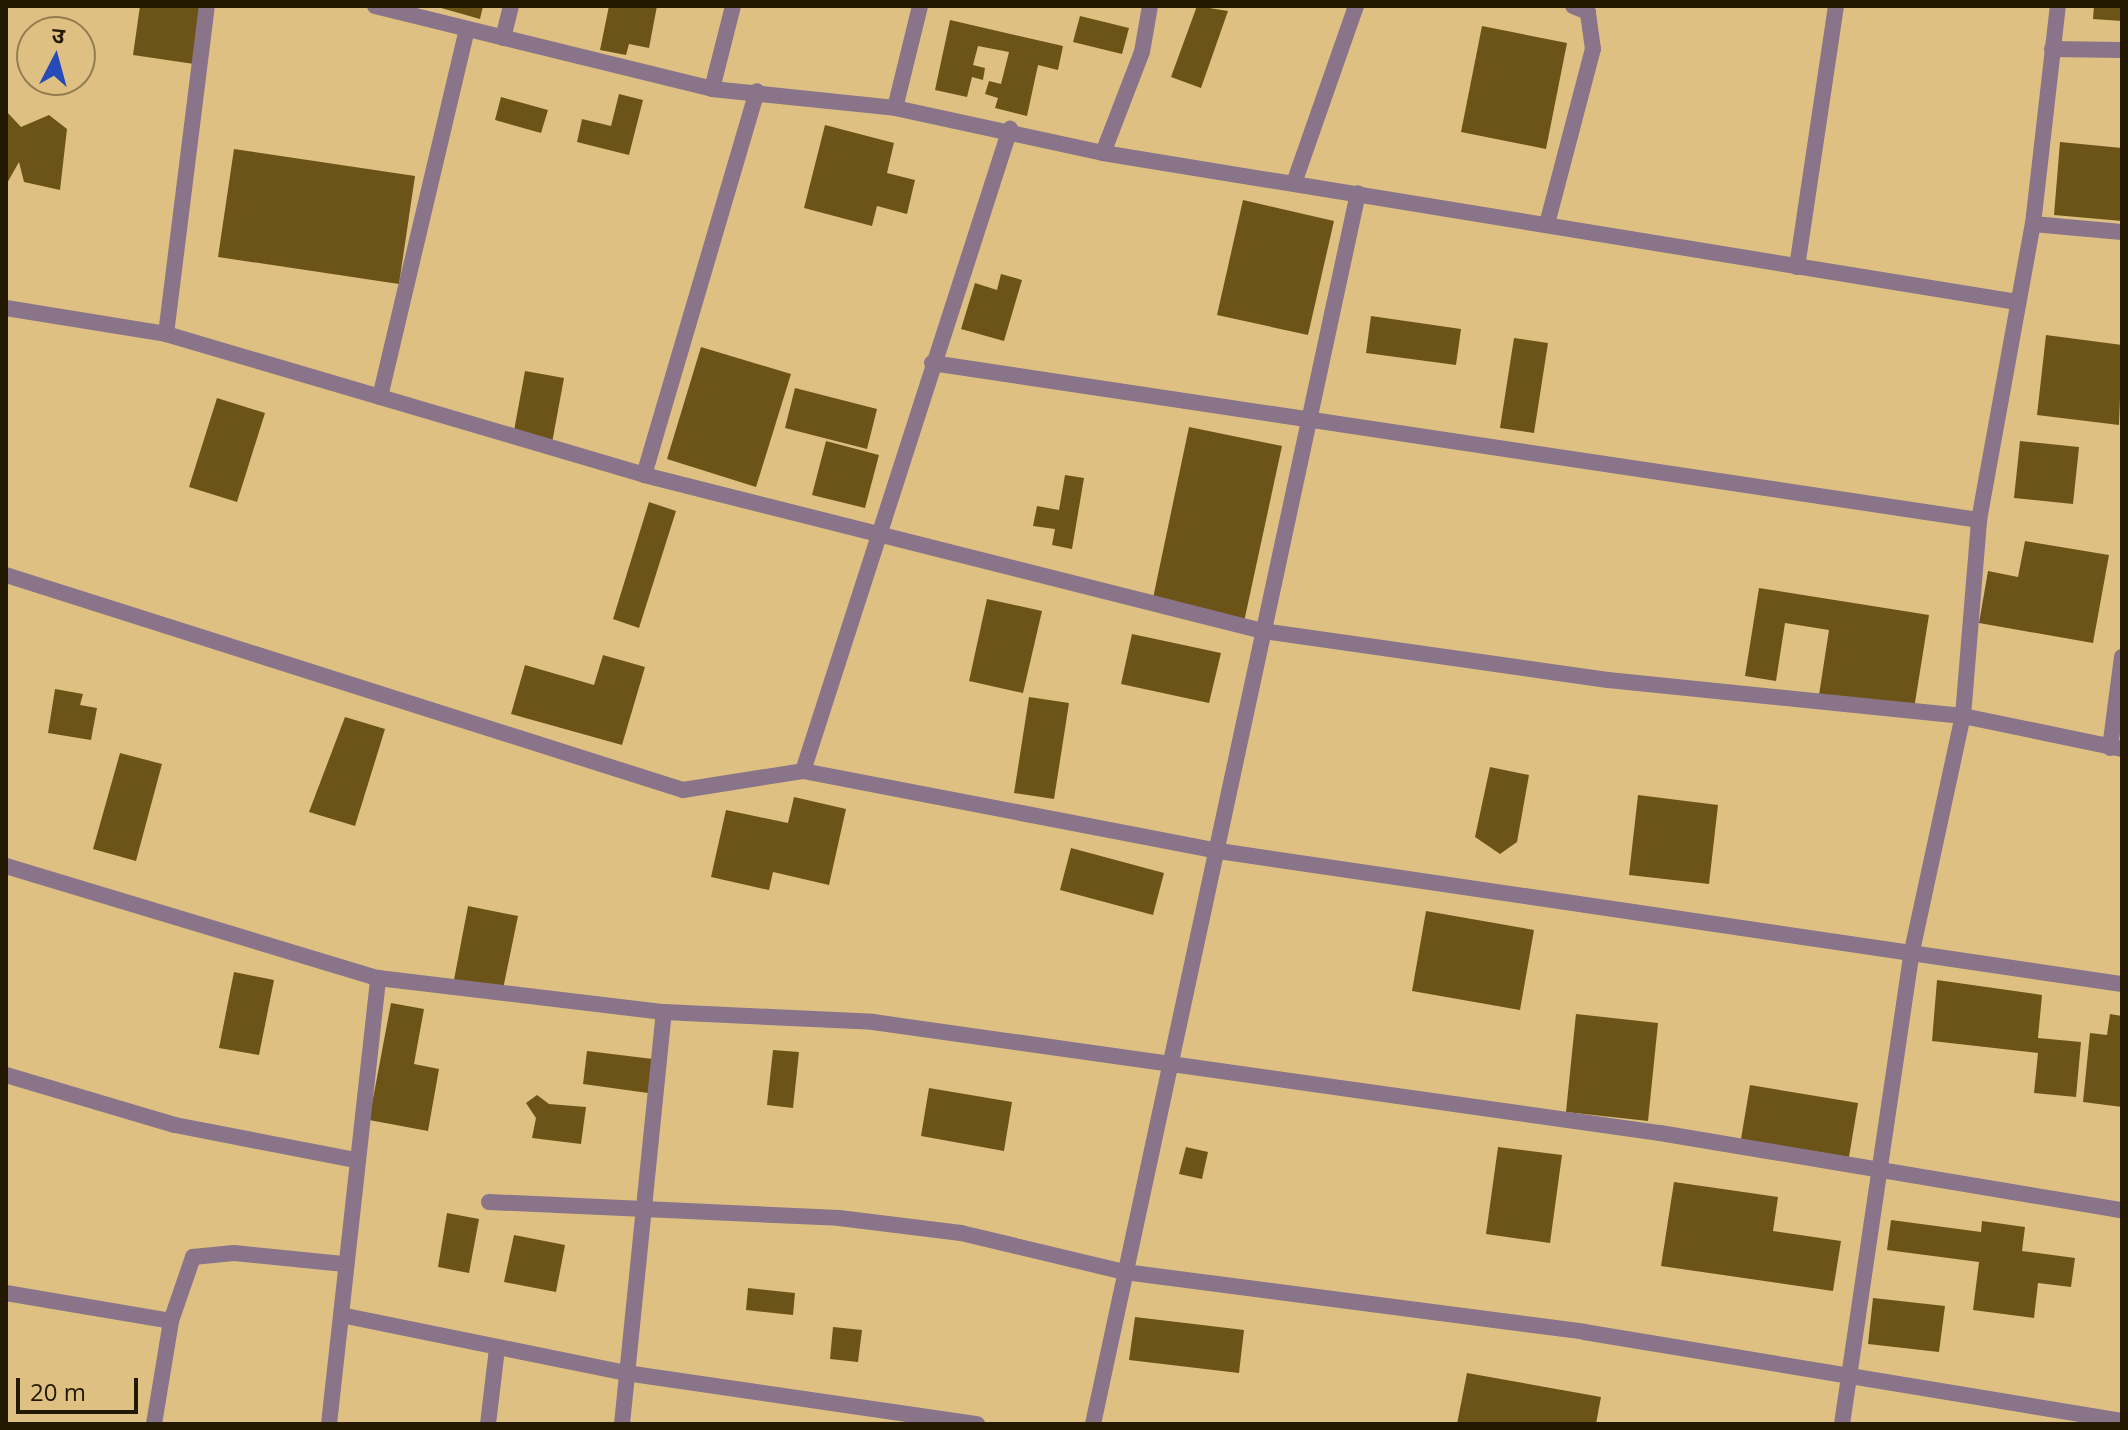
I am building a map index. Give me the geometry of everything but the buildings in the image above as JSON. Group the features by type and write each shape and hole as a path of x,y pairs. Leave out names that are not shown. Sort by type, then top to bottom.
{"street":[{"path":"166,334 207,6"},
{"path":"375,6 712,89 757,91 895,108 1010,129 1103,153 2017,302"},
{"path":"503,38 511,6"},
{"path":"712,89 733,6"},
{"path":"895,108 920,6"},
{"path":"1103,153 1132,81 1150,6"},
{"path":"1294,183 1356,6"},
{"path":"1547,224 1593,49 1588,12 1573,6"},
{"path":"1797,267 1836,6"},
{"path":"1842,1424 1851,1378 1875,1171 1912,951 1963,716 1979,520 2033,224 2058,6"},
{"path":"380,397 467,29"},
{"path":"2052,49 2122,50"},
{"path":"644,475 757,91"},
{"path":"803,771 932,363 1010,129"},
{"path":"1093,1424 1172,1066 1212,850 1358,193"},
{"path":"2033,224 2122,232"},
{"path":"6,308 166,334 644,475 1263,631 1608,680 1963,716 2116,748 2122,657"},
{"path":"932,363 1309,422 1979,520"},
{"path":"6,575 683,790 803,771 1212,850 2122,984"},
{"path":"6,866 378,978 664,1012 873,1022 2122,1210"},
{"path":"329,1424 355,1160 378,978"},
{"path":"622,1424 664,1012"},
{"path":"6,1075 175,1125 355,1160"},
{"path":"489,1202 839,1218 961,1233 1125,1272 1584,1332 2122,1421"},
{"path":"154,1424 171,1321 184,1267 206,1252 345,1264"},
{"path":"6,1293 171,1321"},
{"path":"341,1315 626,1373 977,1424"},
{"path":"488,1424 497,1348"}]}
